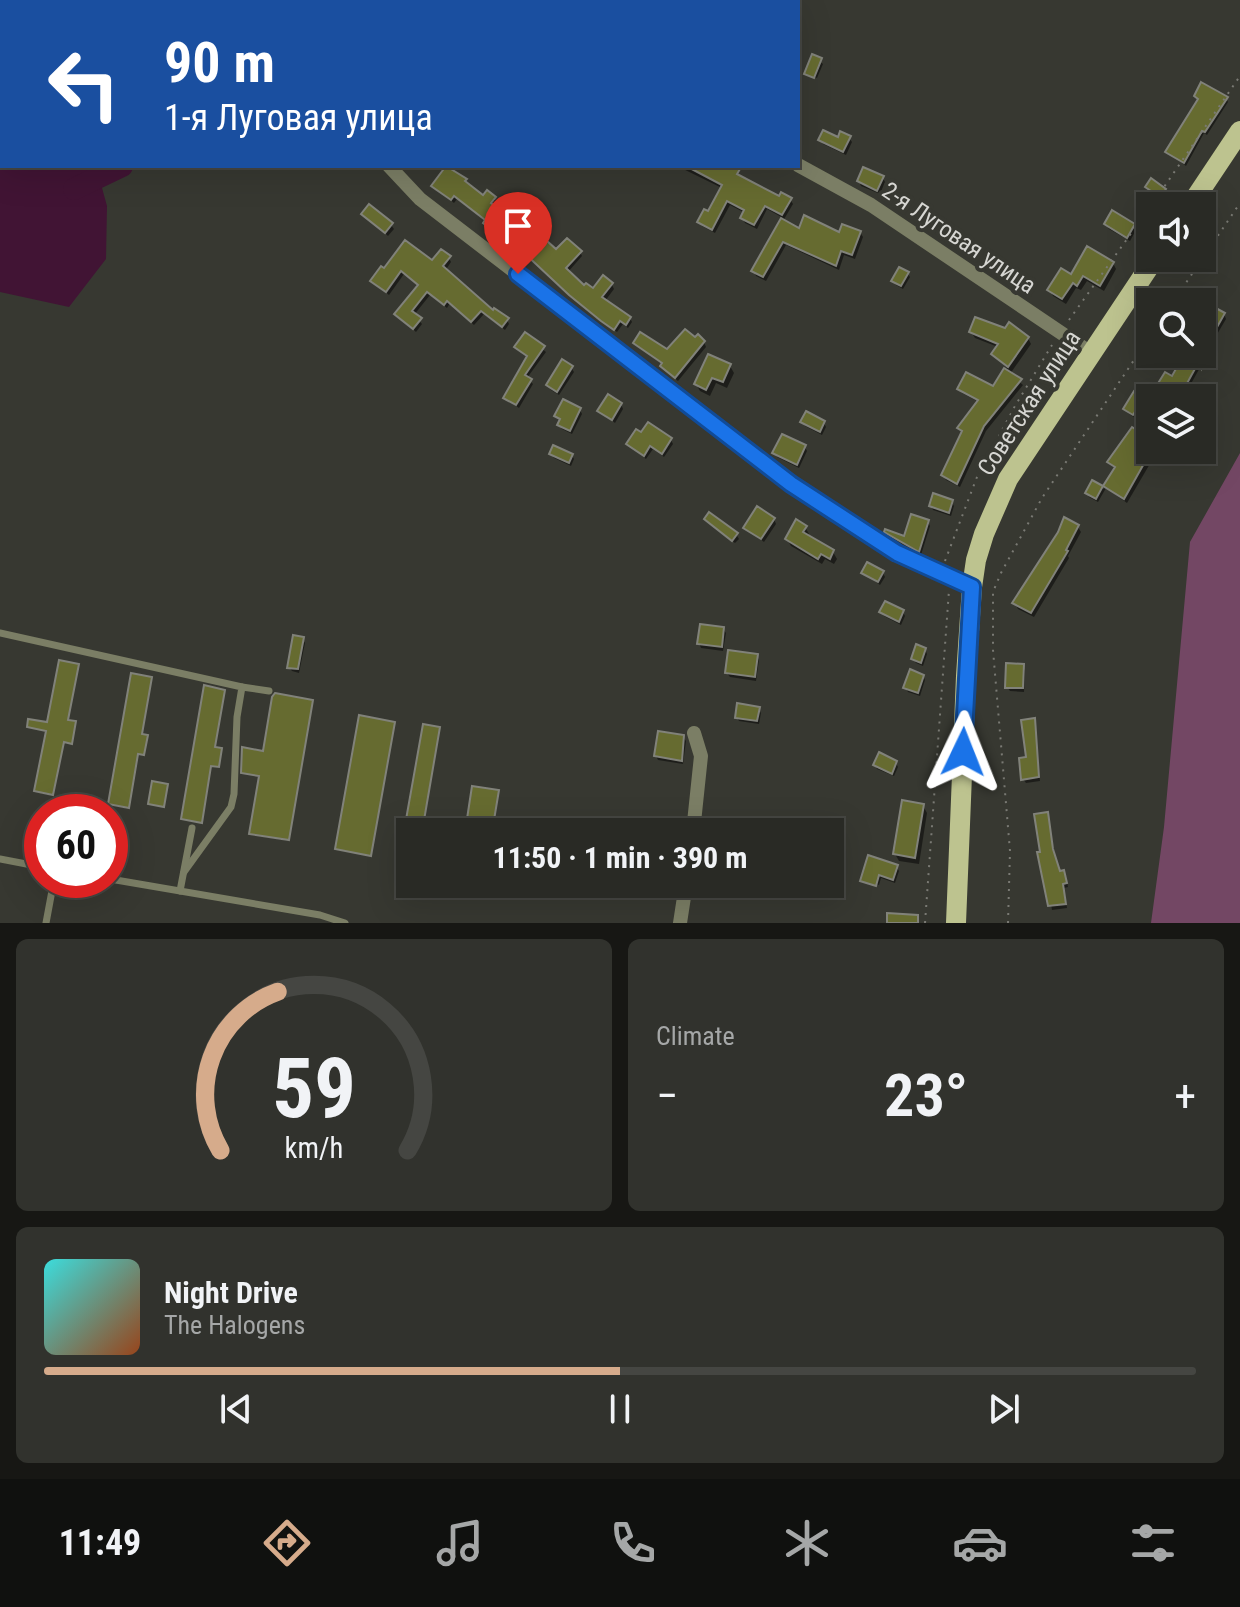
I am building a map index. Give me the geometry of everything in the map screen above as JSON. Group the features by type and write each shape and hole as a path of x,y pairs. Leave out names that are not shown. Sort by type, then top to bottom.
{"main road":[{"path":"1199,192 1240,131"},
{"name":"Советская улица","path":"956,923 966,676 976,560 1008,479 1146,272"}],"street":[{"name":"2-я Луговая улица","path":"800,166 871,205 1091,353"},
{"path":"391,168 420,199 791,484 897,553 972,587"},
{"path":"694,733 701,756 694,818"},
{"path":"680,923 684,898"}],"lane":[{"path":"0,633 269,691"},
{"path":"184,872 231,807 242,687"},
{"path":"180,891 192,828"},
{"path":"0,859 24,864"},
{"path":"128,882 320,915 345,923"},
{"path":"46,923 51,898"}],"path":[{"path":"1160,192 1240,76"},
{"path":"1182,288 1240,203"},
{"path":"925,923 946,575 977,477 1015,406 1060,332 1136,226"},
{"path":"1008,923 1010,851 993,650 993,592 1042,498 1136,357"}],"shaded area":[{"path":"0,168 97,168 107,206 106,259 69,307 0,292"},
{"path":"1240,453 1240,923 1151,923 1164,827 1190,542"}],"building":[{"path":"812,54 822,58 814,78 804,74"},
{"path":"1201,82 1228,97 1205,132 1202,131 1184,163 1165,152 1198,99 1194,96"},
{"path":"823,130 838,137 840,131 851,136 843,152 818,140"},
{"path":"863,167 884,176 877,191 857,181"},
{"path":"444,168 449,168 467,179 465,181 483,195 487,190 496,197 491,203 515,222 503,238 454,196 451,200 431,186"},
{"path":"690,168 738,168 737,174 779,196 781,192 792,198 782,215 765,206 754,225 740,218 744,210 727,201 712,230 697,222 704,209 708,211 722,185"},
{"path":"1151,178 1166,189 1164,192 1152,192 1145,187"},
{"path":"369,204 393,223 385,233 361,214"},
{"path":"1112,210 1135,224 1127,238 1104,224"},
{"path":"804,215 839,232 842,224 861,231 852,255 841,251 836,266 783,242 763,277 751,271 781,218 799,228"},
{"path":"537,232 556,249 567,238 582,251 566,268 584,285 586,283 593,288 603,275 613,283 602,297 631,317 626,325 620,321 614,330 601,321 521,250"},
{"path":"405,240 432,260 441,249 451,256 443,266 493,310 509,318 502,327 481,311 471,322 447,301 444,305 427,292 412,311 422,318 413,329 394,314 418,285 401,271 386,292 370,281"},
{"path":"1087,246 1114,262 1100,286 1083,276 1077,286 1073,283 1062,299 1047,290 1061,268 1071,274"},
{"path":"899,267 909,272 901,286 891,281"},
{"path":"1216,308 1225,313 1216,329"},
{"path":"975,317 1005,328 1009,322 1029,337 1008,367 991,354 998,344 969,332"},
{"path":"685,329 695,337 698,334 705,341 675,378 660,366 662,363 633,343 640,332 667,349"},
{"path":"525,332 545,346 525,375 532,379 516,405 503,398 527,356 514,347"},
{"path":"708,354 731,364 723,382 712,378 706,390 694,384"},
{"path":"562,359 573,366 557,392 546,385"},
{"path":"1004,368 1022,379 984,426 957,484 941,475 962,431 957,428 978,400 957,389 966,372 993,386"},
{"path":"1176,368 1195,368 1187,384 1158,384 1165,372 1172,376"},
{"path":"1134,391 1136,392 1133,415 1123,409"},
{"path":"608,394 622,403 612,420 597,411"},
{"path":"563,399 581,408 570,431 557,425 560,419 554,416"},
{"path":"806,411 825,421 820,432 800,422"},
{"path":"648,422 672,438 662,454 650,446 644,456 626,444 636,429 641,432"},
{"path":"1132,427 1136,430 1136,464 1144,464 1124,499 1103,486 1115,467 1107,462"},
{"path":"782,434 806,445 797,465 772,453"},
{"path":"553,445 573,454 569,463 549,454"},
{"path":"1092,480 1103,486 1096,499 1085,493"},
{"path":"933,493 953,500 949,513 929,506"},
{"path":"757,506 775,518 761,539 743,528"},
{"path":"709,512 738,533 732,541 704,519"},
{"path":"911,514 929,520 919,552 884,532 885,529 904,536"},
{"path":"1064,517 1079,525 1068,551 1031,613 1012,603 1058,532"},
{"path":"796,519 807,526 803,532 834,550 830,559 821,554 818,559 785,539"},
{"path":"867,562 884,571 878,582 861,573"},
{"path":"885,601 904,610 899,622 879,612"},
{"path":"700,624 724,627 722,647 697,644"},
{"path":"293,635 304,637 298,669 287,668"},
{"path":"916,644 926,648 921,663 911,659"},
{"path":"728,650 758,654 755,677 725,673"},
{"path":"59,660 79,664 68,720 76,721 72,744 64,742 53,794 34,791 46,731 27,727 28,719 47,722"},
{"path":"1006,663 1024,664 1023,688 1005,688"},
{"path":"910,669 924,675 918,693 903,688"},
{"path":"131,673 152,677 142,734 148,735 144,755 138,754 129,808 128,794 110,794"},
{"path":"204,685 225,690 215,747 222,748 219,767 211,766 202,823 181,819"},
{"path":"275,693 313,700 289,840 249,834 259,776 241,773 242,747 263,751"},
{"path":"737,703 760,707 757,721 735,718"},
{"path":"359,715 395,722 371,856 335,849"},
{"path":"1035,718 1039,777 1021,780 1019,758 1026,757 1021,720"},
{"path":"423,724 440,727 424,818 406,818"},
{"path":"658,731 684,735 682,761 654,756"},
{"path":"879,752 897,761 892,774 873,765"},
{"path":"152,781 168,784 164,807 148,804"},
{"path":"472,786 499,790 494,818 467,818"},
{"path":"902,800 924,804 915,858 893,854"},
{"path":"1048,812 1053,849 1067,883 1063,884 1066,904 1048,906 1037,852 1040,852 1034,814"},
{"path":"868,855 898,865 893,880 879,875 876,886 860,881"},
{"path":"887,913 918,915 918,923 887,923"}],"waterway":[{"path":"74,189 118,168"}],"route":[{"path":"518,274 791,484 897,553 972,587 963,752"}]}
